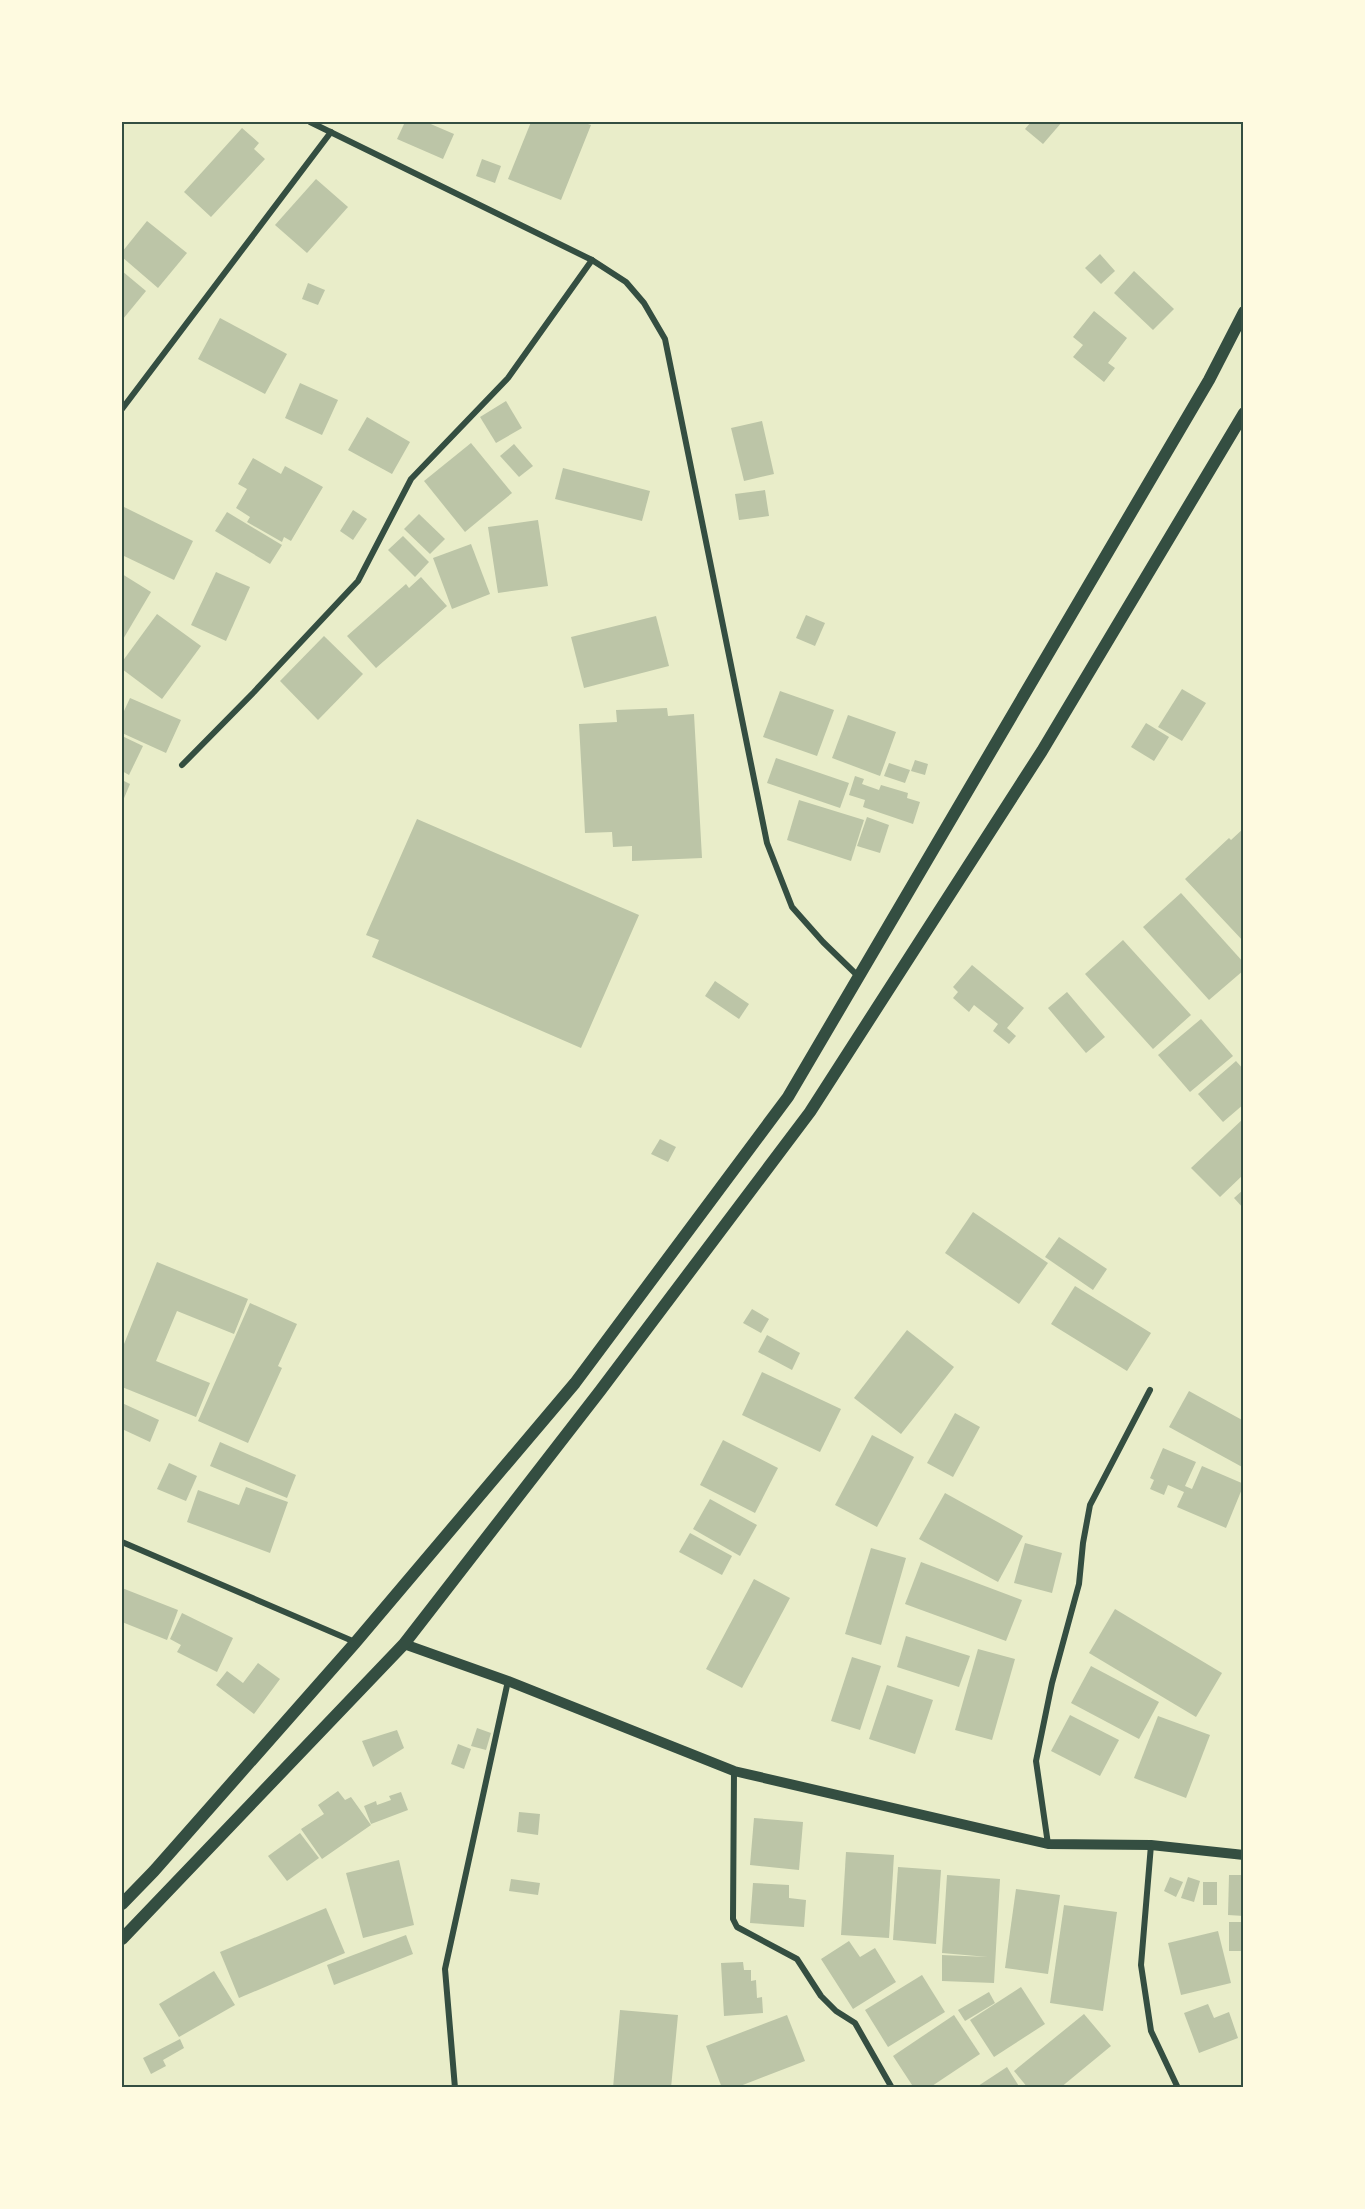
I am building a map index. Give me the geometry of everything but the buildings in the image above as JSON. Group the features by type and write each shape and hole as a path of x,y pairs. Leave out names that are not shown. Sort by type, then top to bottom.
{"main road":[{"path":"122,1904 154,1871 355,1643 574,1383 788,1097 1203,390 1244,312"},
{"path":"122,1939 404,1644 600,1391 810,1112 1042,751 1244,413"}],"street":[{"path":"310,122 592,260 626,282 644,303 665,339 767,843 792,908 858,976"},
{"path":"122,409 331,132"},
{"path":"182,765 358,581 411,478 508,378 592,260"},
{"path":"1048,1844 1036,1761 1052,1683 1079,1584 1090,1505 1150,1390"},
{"path":"122,1542 355,1643"},
{"path":"404,1644 508,1681 734,1771 1048,1844 1151,1845 1244,1856"},
{"path":"455,2088 445,1969 508,1681"},
{"path":"734,1771 733,1919 737,1928 797,1959 821,1996 836,2011 855,2023 892,2088"},
{"path":"1151,1845 1140,1965 1151,2031 1179,2088"}]}
